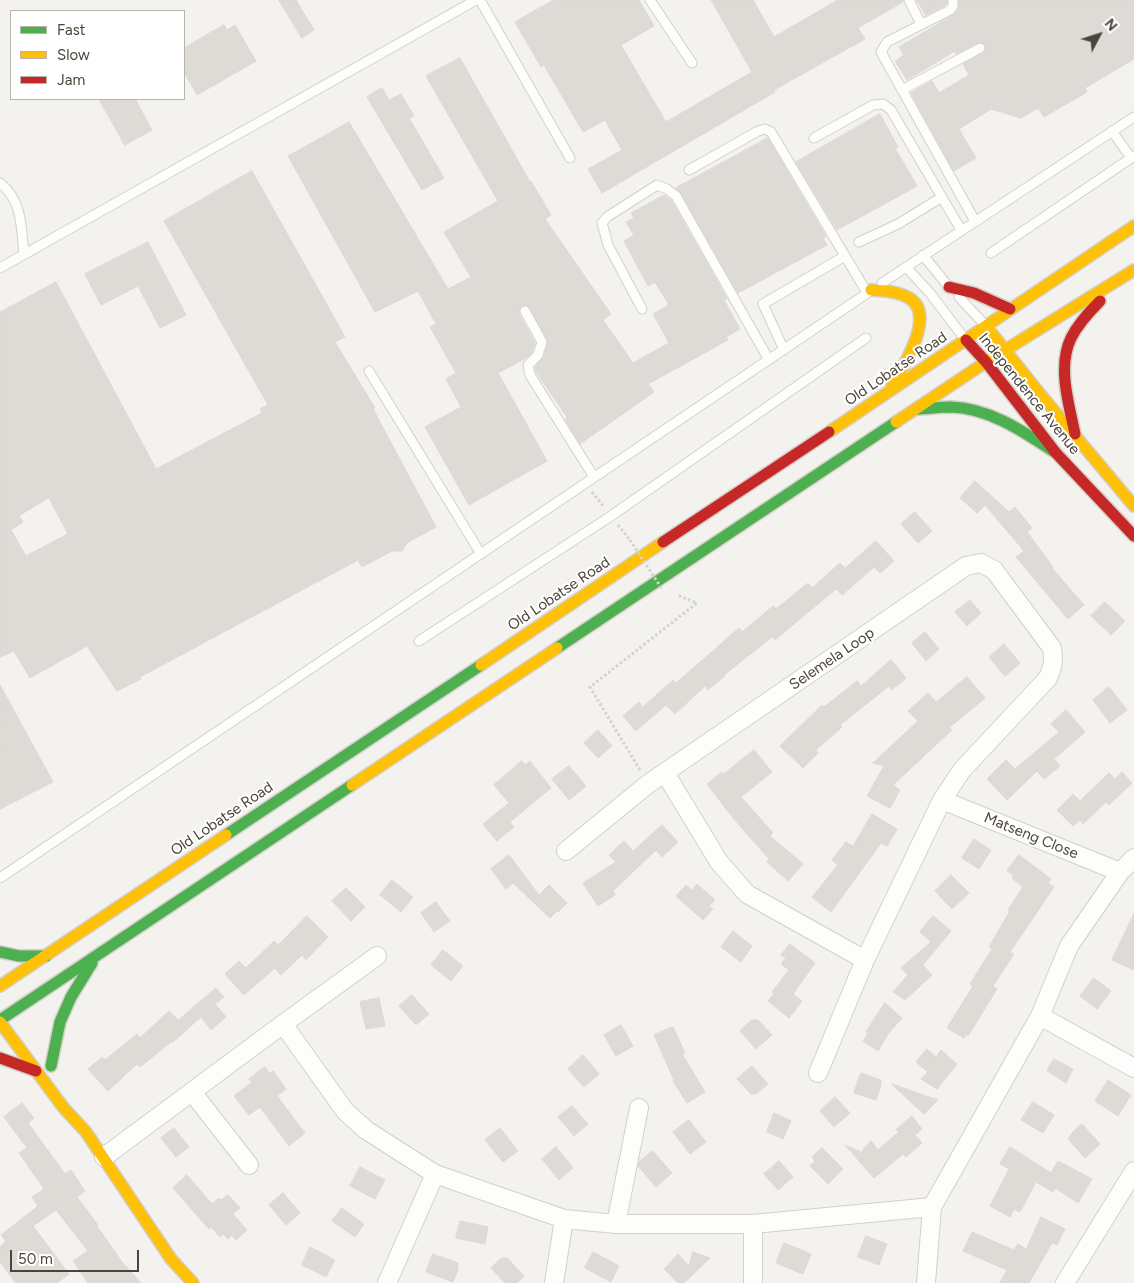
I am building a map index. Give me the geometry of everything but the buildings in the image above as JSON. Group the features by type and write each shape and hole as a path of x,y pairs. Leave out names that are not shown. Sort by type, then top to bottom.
{"main road":[{"name":"Old Lobatse Road","path":"0,986 1134,226"},
{"path":"193,1283 171,1259 104,1157 86,1132 63,1107 0,1021 15,1016 96,955 986,362 1133,271"},
{"path":"1075,434 1065,385 1068,344 1080,323 1099,302 1133,271"},
{"path":"949,287 974,293 1010,309"},
{"path":"870,292 889,290 909,297 919,307 921,316 916,339 891,390"},
{"name":"Independence Avenue","path":"986,326 1134,506"},
{"name":"Independence Avenue","path":"966,340 986,362 1056,453 1134,536"},
{"path":"916,409 950,407 985,414 1026,432 1056,453"},
{"path":"0,952 19,956 46,956"},
{"path":"40,1051 53,1070 60,1022 71,997 96,955"},
{"path":"4,1001 15,1016"},
{"path":"0,1058 36,1071"},
{"path":"64,1088 86,1132"}],"street":[{"name":"Selemela Loop","path":"566,851 648,784 966,566 981,563 994,570 1052,648 1054,660 1048,678 962,770 942,800 864,960 818,1073"},
{"path":"665,773 719,862 747,894 864,960"},
{"name":"Matseng Close","path":"942,800 1120,872"},
{"path":"926,1283 932,1207 1040,1016 1069,946 1120,872 1134,858"},
{"path":"104,1157 282,1024 377,956"},
{"path":"1040,1016 1134,1068"},
{"path":"282,1024 345,1111 366,1130 435,1174 564,1219 616,1224 753,1224 932,1207"},
{"path":"192,1092 248,1164"},
{"path":"616,1224 639,1108"},
{"path":"1065,1283 1134,1171"},
{"path":"387,1283 435,1174"},
{"path":"554,1283 564,1219"},
{"path":"753,1224 753,1283"}],"lane":[{"path":"0,268 478,0 570,158"},
{"path":"650,0 692,63"},
{"path":"909,0 921,24"},
{"path":"953,0 953,6 950,10 887,42 881,52 975,221"},
{"path":"902,90 980,48"},
{"path":"814,138 873,105 883,104 891,110 961,230"},
{"path":"0,878 923,255 1134,117"},
{"path":"689,170 758,131 765,129 771,132 845,256 870,292"},
{"path":"991,253 1133,157 1112,131"},
{"path":"0,183 7,188 20,211 24,254"},
{"path":"642,309 608,244 602,222 606,217 657,185 667,189 676,196 769,360"},
{"path":"860,242 898,224 942,197"},
{"name":"Independence Avenue","path":"923,255 949,287 986,326"},
{"path":"784,350 763,304 845,256"},
{"name":"Independence Avenue","path":"906,267 966,340"},
{"path":"923,286 919,307 942,310"},
{"path":"524,311 542,342 538,356 528,365 530,375 594,478"},
{"path":"419,641 611,516 866,338"},
{"path":"369,371 481,554"}],"path":[{"path":"630,540 662,589"},
{"path":"648,784 590,687 697,603 671,593"}],"traffic: fast":[{"path":"916,409 965,408 993,416 1032,437 1056,453"},
{"path":"557,648 896,422"},
{"path":"226,835 481,665"},
{"path":"0,1020 352,785"},
{"path":"0,952 19,956 46,956"},
{"path":"51,1066 60,1022 71,997 92,963"}],"traffic: slow":[{"path":"829,432 1134,226"},
{"path":"896,422 986,362 1134,270"},
{"path":"871,290 886,291 909,298 917,306 920,316 919,328 910,354 892,386"},
{"path":"986,326 1134,506"},
{"path":"481,665 663,542"},
{"path":"352,785 557,648"},
{"path":"0,986 226,835"},
{"path":"0,1022 63,1107 86,1132 171,1259 193,1283"}],"traffic: jam":[{"path":"949,287 974,293 1010,309"},
{"path":"1075,434 1067,398 1065,373 1067,349 1077,328 1100,301"},
{"path":"966,340 986,362 1056,453 1134,536"},
{"path":"663,542 829,432"},
{"path":"0,1058 36,1071"}]}
